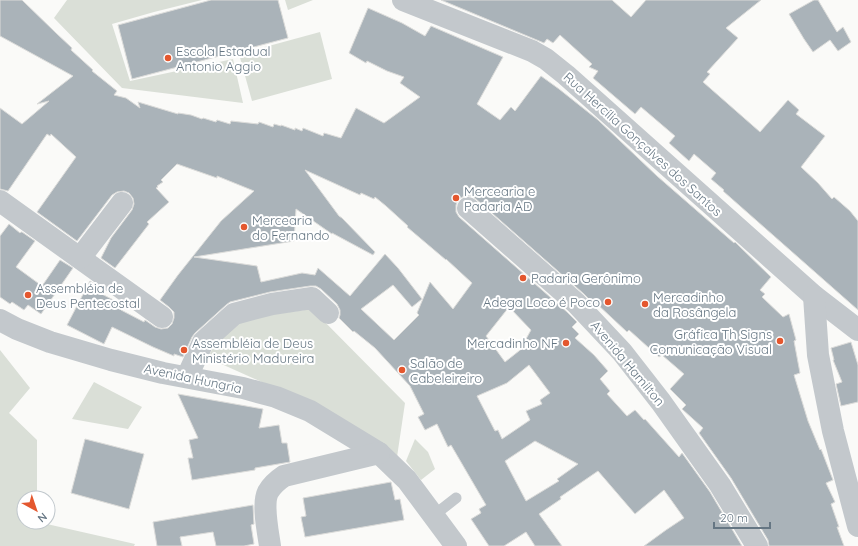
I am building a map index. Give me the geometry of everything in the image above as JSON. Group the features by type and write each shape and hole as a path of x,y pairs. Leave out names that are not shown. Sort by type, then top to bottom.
{"street":[{"name":"Rua Hercília Gonçalves dos Santos","path":"403,0 532,51 546,59 566,75 814,296 858,330"},
{"path":"0,200 162,317"},
{"path":"80,258 122,203"},
{"name":"Avenida Hamilton","path":"468,208 576,303 622,352 661,402 715,479 757,546"},
{"path":"814,296 818,355 833,431 858,526"},
{"path":"187,377 203,342 234,314 272,304 312,298 328,313"},
{"name":"Avenida Hungria","path":"0,320 17,329 50,342 111,360 164,373 242,388 276,397 310,411 379,453 407,480 456,546"},
{"path":"270,546 266,526 266,507 267,493 274,484 284,476 379,453"}],"lane":[{"path":"433,516 456,498"}],"shaded area":[{"path":"67,0 202,0 112,24 130,81 233,59 243,103 122,88 54,18"},
{"path":"285,0 313,0 288,10"},
{"path":"320,32 332,79 252,101 239,54"},
{"path":"312,309 405,403 397,457 313,405 208,358 216,341 245,318"},
{"path":"0,350 30,388 9,413 37,440 37,490 16,490 16,530 56,530 56,526 135,544 134,546 0,546"},
{"path":"94,382 142,407 128,429 72,419"},
{"path":"415,439 428,452 435,469 421,480 406,461"}],"building":[{"path":"0,0 22,0 72,48 71,50 93,70 92,71 117,91 114,95 126,98 140,108 138,102 178,114 191,115 216,122 217,120 230,124 231,121 258,124 259,122 273,127 274,124 295,130 295,128 302,131 303,128 323,136 324,133 341,138 356,108 384,123 420,97 400,83 404,77 387,71 367,61 366,63 349,53 368,8 402,23 425,36 431,26 503,57 477,104 500,120 511,107 515,111 541,76 598,120 657,176 734,243 735,242 771,277 760,290 765,294 762,297 783,317 789,314 796,340 794,341 800,373 794,375 808,421 833,480 826,483 835,502 831,504 844,546 769,546 768,540 731,478 699,433 703,428 682,409 686,405 670,389 684,374 662,355 659,357 629,330 627,332 596,303 594,304 471,196 464,196 458,200 456,212 459,217 577,322 572,327 579,334 575,338 594,355 608,371 600,379 610,391 607,394 627,416 635,410 679,457 682,453 710,492 742,546 644,546 684,518 664,490 635,514 598,471 560,497 561,499 539,514 562,546 535,546 526,532 504,546 489,546 471,519 481,513 479,509 486,505 451,445 448,447 437,424 425,430 418,417 424,414 410,386 375,348 354,331 353,332 339,318 340,310 337,304 316,286 270,292 230,302 195,333 183,357 174,354 174,356 112,327 104,344 67,325 90,281 99,287 96,291 123,305 121,310 144,322 145,320 155,327 161,329 168,328 172,324 174,312 160,300 221,221 254,191 217,176 217,178 177,164 161,180 163,182 156,188 169,202 147,222 149,224 115,268 101,258 111,238 132,210 134,204 133,198 129,193 124,191 117,192 112,195 77,241 37,212 76,157 51,134 50,136 47,134 8,191 0,189 0,108 22,124 49,101 37,104 73,76 0,36","holes":["305,170 360,195 361,193 374,199 375,197 408,226 407,227 446,259 472,283 453,309 430,282 417,313 419,315 394,340 361,309 393,285 412,307 422,299 385,254 350,296 318,268 315,275 302,273 261,282 257,266 194,257 294,241 296,209 332,234 373,255 375,252 339,216","509,307 531,330 526,339 529,343 505,362 486,336","529,365 550,393 540,400 542,404 526,411 530,420 502,439 498,430 495,431 477,396 507,383","535,441 578,464 557,479 559,481 526,501 505,461"]},
{"name":"Escola Estadual Antonio Aggio","path":"211,0 278,0 288,38 132,79 118,25"},
{"path":"441,0 612,0 631,17 646,0 761,0 726,28 738,38 707,72 710,74 703,82 760,132 788,100 799,110 796,114 825,136 801,167 832,199 834,197 850,211 858,221 858,310 723,191 724,190 711,179 716,173 694,154 689,161 669,143 675,136 641,107 635,114 593,78 598,71 589,67 592,64 560,35 553,43 547,39 544,43"},
{"path":"814,0 818,0 837,32 843,27 851,42 838,51 830,40 813,52 789,14"},
{"path":"9,224 20,233 22,232 35,241 16,267 42,286 60,260 73,268 41,314 28,305 24,310 12,302 10,304 0,297 0,236"},
{"path":"851,342 858,365 858,402 841,406 836,384 842,382 833,360 831,348"},
{"path":"178,394 263,409 259,428 279,425 282,443 287,443 290,462 255,468 255,470 192,480 188,458 193,458 189,440 198,438"},
{"path":"85,439 144,454 129,509 71,493"},
{"path":"391,482 395,500 400,499 404,520 305,537 301,517 306,516 303,498"},
{"path":"253,505 254,524 251,525 254,544 244,546 216,546 213,532 180,537 182,546 157,546 153,522"}],"place":[{"name":"Escola Estadual Antonio Aggio","path":"168,58"},
{"name":"Mercearia e Padaria AD","path":"456,198"},
{"name":"Mercearia do Fernando","path":"244,227"},
{"name":"Padaria Gerônimo","path":"523,278"},
{"name":"Assembléia de Deus Pentecostal","path":"28,295"},
{"name":"Adega Loco é Poco","path":"608,302"},
{"name":"Mercadinho da Rosângela","path":"645,304"},
{"name":"Gráfica Th Signs Comunicação Visual","path":"780,341"},
{"name":"Mercadinho NF","path":"566,343"},
{"name":"Assembléia de Deus Ministério Madureira","path":"184,350"},
{"name":"Salão de Cabeleireiro","path":"402,370"}]}
